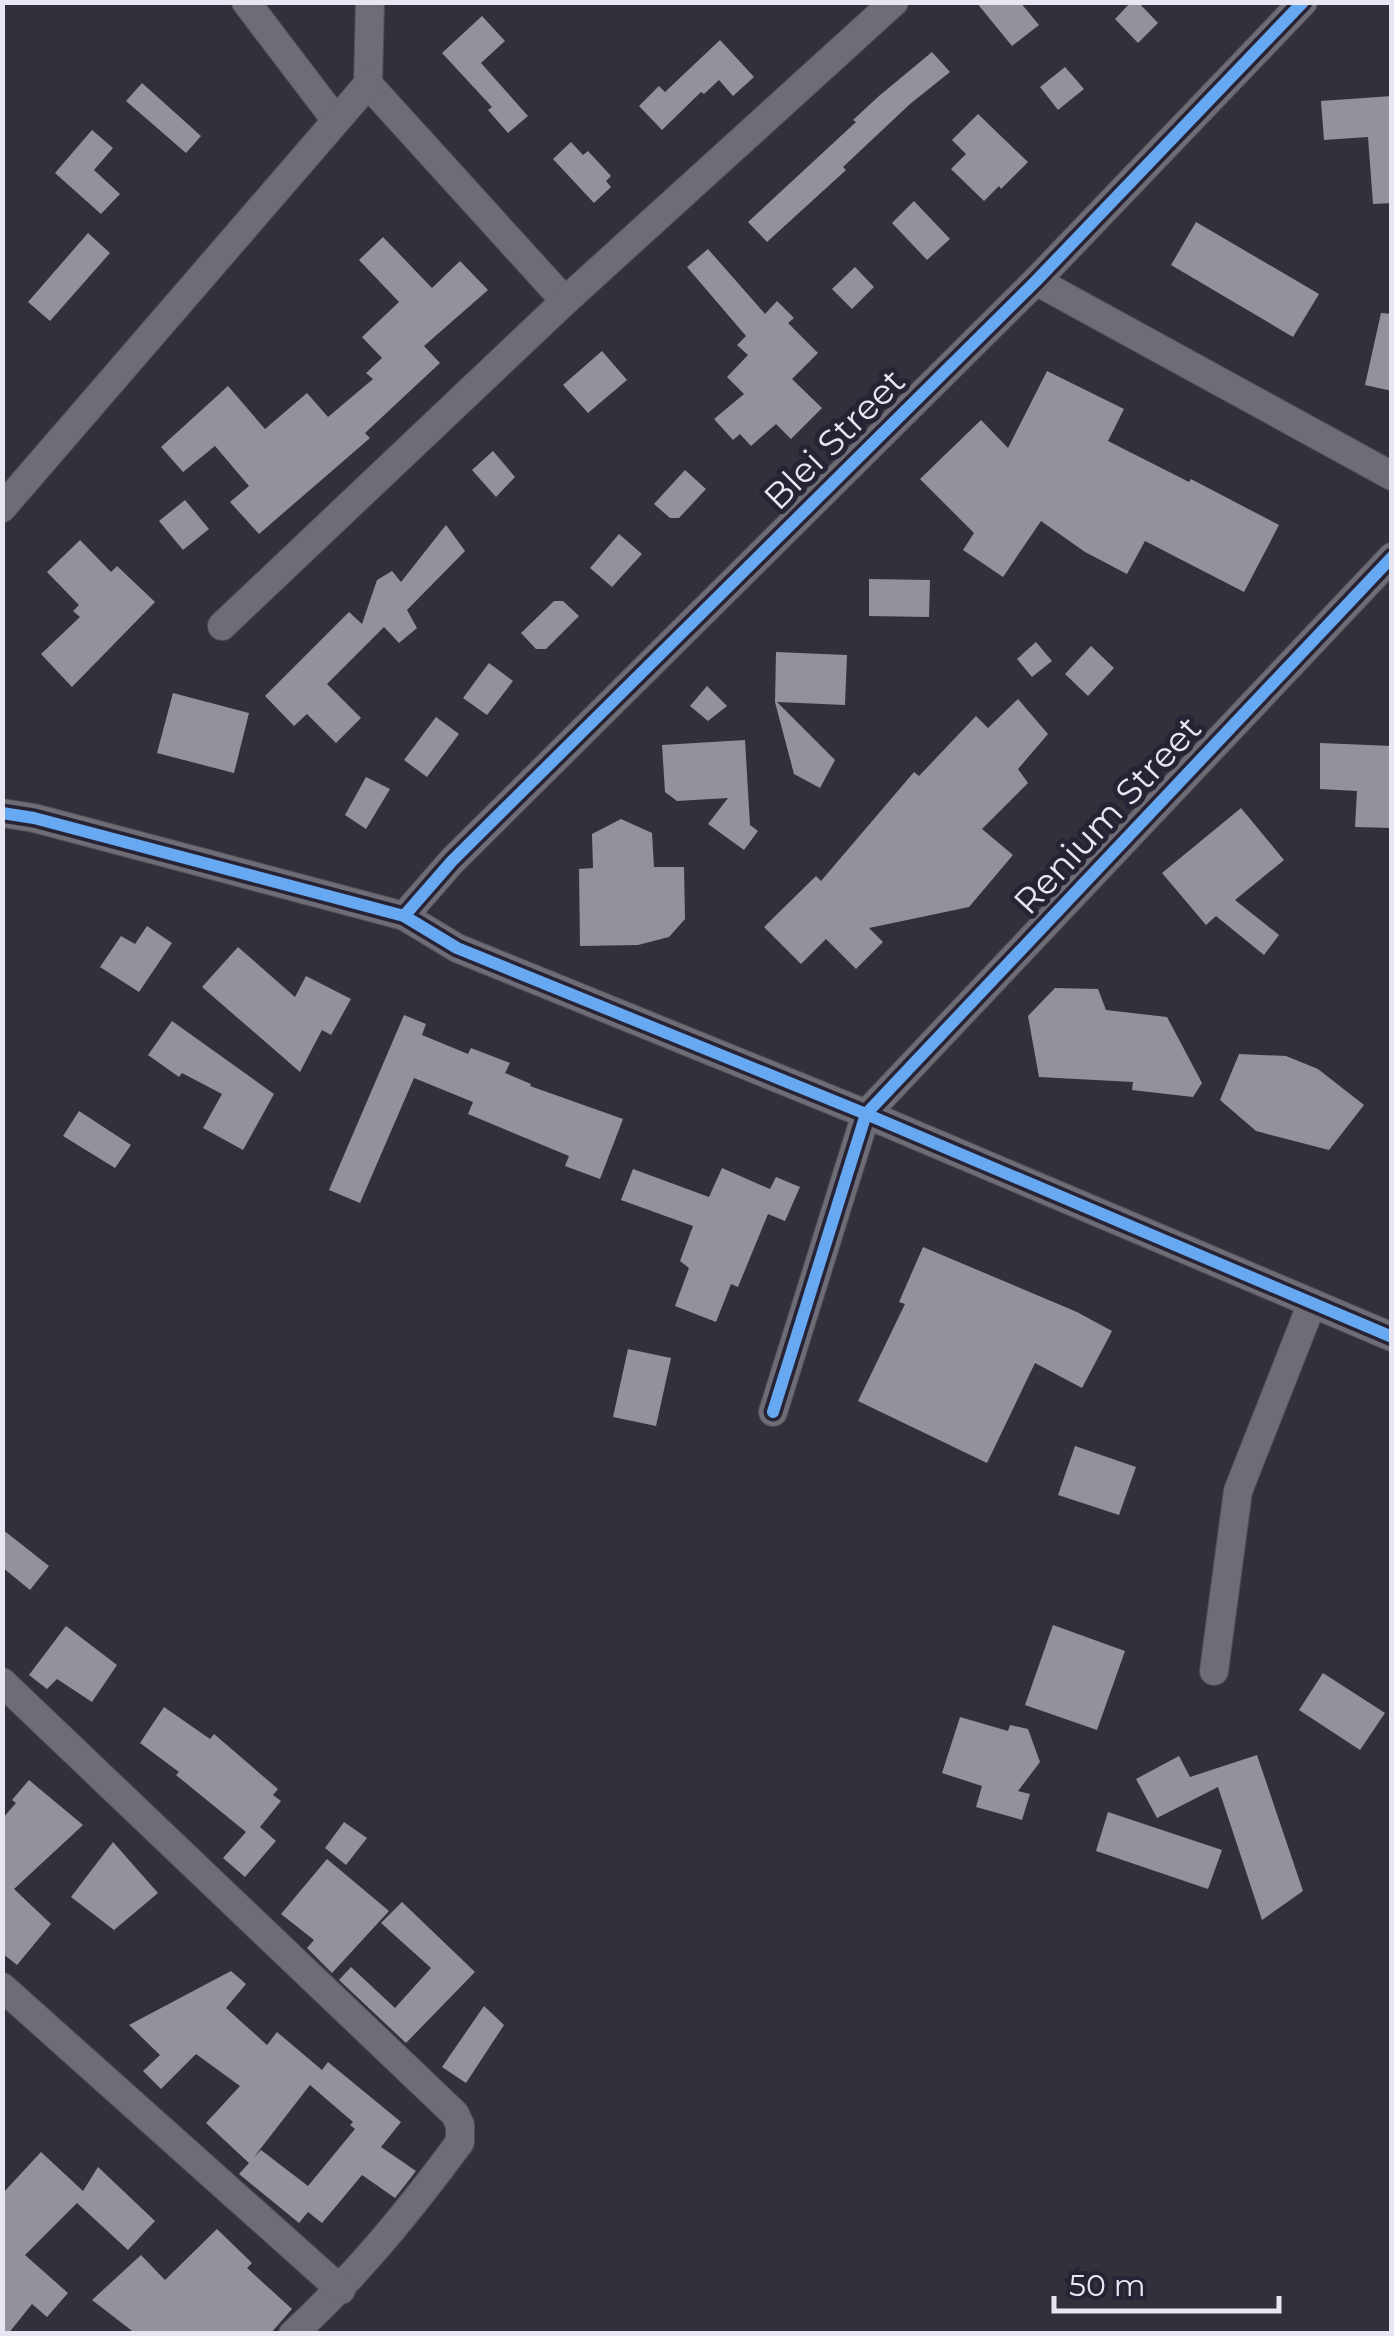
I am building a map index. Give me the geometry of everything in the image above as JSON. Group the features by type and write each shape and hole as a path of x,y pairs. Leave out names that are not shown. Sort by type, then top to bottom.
{"street":[{"path":"246,2 335,119"},
{"path":"2,508 368,84 370,2"},
{"path":"222,626 565,301 894,2"},
{"name":"Blei Street","path":"404,916 452,861 1036,281 1304,2"},
{"path":"368,84 565,301"},
{"path":"1036,281 1392,476"},
{"name":"Renium Street","path":"866,1114 1392,557"},
{"path":"2,813 34,818 404,916 457,948 866,1114 1392,1337"},
{"path":"772,1412 866,1114"},
{"path":"1214,1671 1238,1491 1312,1304"},
{"path":"2,1682 455,2114 460,2125 460,2142 409,2211 341,2290 293,2334"},
{"path":"2,1987 341,2290"}],"building":[{"path":"976,2 1020,2 1039,25 1012,46"},
{"path":"1131,2 1138,2 1158,23 1138,43 1115,19"},
{"path":"482,16 505,41 481,63 528,116 508,133 488,110 492,107 442,53"},
{"path":"720,40 754,77 733,96 719,80 662,130 639,106 659,86 665,92"},
{"path":"932,52 950,72 910,104 843,167 846,170 767,242 748,222 856,122 853,120"},
{"path":"1065,67 1084,89 1058,110 1040,87"},
{"path":"142,83 201,136 186,153 126,101"},
{"path":"1392,96 1392,203 1373,204 1368,137 1324,140 1321,101"},
{"path":"978,114 1028,162 984,201 951,169 966,154 952,140"},
{"path":"92,130 113,148 94,170 120,194 101,214 55,173"},
{"path":"571,142 583,155 588,151 611,176 606,181 611,187 594,203 553,159"},
{"path":"914,201 950,239 927,260 892,223"},
{"path":"1196,222 1319,294 1293,337 1171,265"},
{"path":"88,233 110,253 50,321 28,302"},
{"path":"383,237 432,288 460,261 488,290 424,346 440,363 365,433 370,438 259,534 230,502 249,486 215,446 183,472 161,447 228,386 265,429 307,393 328,417 373,379 366,373 382,358 362,337 399,302 359,260"},
{"path":"708,249 765,314 777,301 794,318 788,323 818,353 792,379 822,408 791,439 776,424 751,446 740,434 733,440 714,419 744,394 727,377 748,355 737,345 746,336 687,267"},
{"path":"855,267 874,287 852,309 832,289"},
{"path":"1381,313 1392,314 1392,391 1365,385"},
{"path":"602,351 627,380 588,413 563,385"},
{"path":"1047,371 1124,409 1108,441 1279,525 1244,592 1145,541 1127,574 1085,552 1041,521 1003,577 963,550 974,533 920,479 981,420 1008,448"},
{"path":"493,451 515,477 496,497 472,470"},
{"path":"685,470 706,489 679,518 670,518 654,504"},
{"path":"185,500 209,529 183,550 159,521"},
{"path":"446,525 465,551 407,610 417,628 399,643 384,627 327,684 361,718 336,743 307,714 294,726 265,696 349,612 362,624 377,580 392,571 401,582"},
{"path":"619,534 642,554 612,587 590,568"},
{"path":"80,540 111,572 117,566 155,602 72,687 41,654 80,617 73,611 79,605 47,572"},
{"path":"869,579 930,580 929,617 869,616"},
{"path":"554,601 563,601 579,616 546,649 536,649 521,633"},
{"path":"1036,642 1052,661 1032,677 1017,659"},
{"path":"1091,646 1114,668 1088,696 1065,674"},
{"path":"776,652 847,655 845,705 777,702 835,760 820,788 794,774 775,702"},
{"path":"489,663 513,681 487,715 463,698"},
{"path":"707,686 727,706 708,721 690,706"},
{"path":"173,693 249,713 234,773 157,753"},
{"path":"1018,699 1048,734 1018,769 1028,783 982,829 1013,855 969,907 869,928 883,942 856,969 826,939 801,964 764,927 816,876 821,881 914,772 919,776 976,716 988,728"},
{"path":"436,717 459,734 427,777 404,760"},
{"path":"745,740 750,825 758,831 744,850 708,824 728,798 677,801 665,792 662,745"},
{"path":"1320,743 1392,746 1392,828 1355,827 1357,791 1320,789"},
{"path":"366,777 390,789 366,829 345,815"},
{"path":"1241,808 1284,860 1235,900 1279,935 1264,955 1216,916 1206,925 1162,873"},
{"path":"621,819 652,833 654,867 684,867 685,919 669,937 638,945 580,946 579,869 593,868 592,834"},
{"path":"147,926 172,943 139,992 100,967 121,936 135,944"},
{"path":"238,947 295,997 306,976 351,999 331,1035 322,1030 300,1072 202,987"},
{"path":"1055,988 1098,989 1106,1010 1167,1017 1202,1083 1193,1097 1132,1090 1133,1082 1039,1077 1028,1016"},
{"path":"404,1015 426,1024 422,1035 468,1054 471,1048 510,1063 505,1073 530,1086 623,1119 600,1179 565,1166 569,1156 468,1114 473,1102 414,1078 360,1203 329,1190"},
{"path":"172,1021 274,1094 243,1150 203,1128 222,1094 182,1073 179,1077 148,1055"},
{"path":"1239,1054 1286,1056 1318,1069 1364,1105 1329,1150 1256,1131 1220,1100"},
{"path":"79,1111 131,1145 115,1168 63,1136"},
{"path":"722,1168 770,1189 776,1177 800,1187 785,1221 768,1214 738,1287 731,1284 716,1322 675,1306 689,1268 680,1261 693,1226 621,1200 633,1169 709,1197"},
{"path":"923,1247 1077,1312 1112,1331 1082,1388 1035,1363 987,1463 858,1401 905,1304 899,1302"},
{"path":"628,1349 671,1358 656,1426 613,1417"},
{"path":"1075,1446 1136,1467 1119,1515 1058,1495"},
{"path":"2,1529 49,1566 30,1590 2,1567"},
{"path":"1053,1625 1125,1651 1097,1730 1025,1705"},
{"path":"66,1626 117,1665 92,1702 57,1679 47,1689 29,1675"},
{"path":"1323,1673 1385,1713 1360,1750 1299,1710"},
{"path":"164,1707 210,1739 214,1734 278,1789 273,1795 281,1801 260,1827 276,1841 245,1877 223,1858 246,1832 140,1743"},
{"path":"960,1717 1008,1731 1010,1725 1028,1729 1040,1762 1018,1791 1030,1794 1022,1820 976,1807 982,1786 942,1773"},
{"path":"1257,1755 1303,1891 1262,1920 1218,1787 1157,1818 1136,1779 1179,1756 1190,1777"},
{"path":"29,1780 83,1825 14,1889 51,1924 17,1965 2,1953 2,1819"},
{"path":"1108,1812 1222,1850 1208,1889 1096,1851"},
{"path":"344,1822 367,1838 346,1865 325,1848"},
{"path":"113,1842 158,1893 114,1930 71,1897"},
{"path":"327,1859 389,1911 332,1973 307,1948 314,1940 281,1914"},
{"path":"402,1902 475,1972 406,2043 339,1980 351,1967 395,2008 431,1968 381,1923"},
{"path":"231,1971 246,1984 226,2008 267,2045 277,2032 322,2070 328,2062 401,2122 381,2147 416,2171 395,2198 362,2175 322,2223 308,2212 299,2223 239,2174 249,2163 206,2123 240,2086 196,2054 161,2089 143,2071 160,2055 129,2025","holes":["310,2085 353,2122 350,2125 355,2129 308,2186 261,2150 254,2157"]},
{"path":"484,2006 504,2025 466,2083 442,2067"},
{"path":"41,2152 83,2191 98,2167 155,2221 128,2250 77,2203 25,2255 68,2293 47,2317 32,2304 8,2334 2,2334 2,2194"},
{"path":"217,2229 252,2263 247,2268 292,2309 270,2334 136,2334 92,2300 141,2255 165,2280"}],"cycle path":[{"path":"404,916 452,861 1036,281 1303,2"},
{"path":"773,1412 866,1114 1392,557"},
{"path":"2,813 34,818 404,916 457,948 866,1114 1392,1337"}]}
